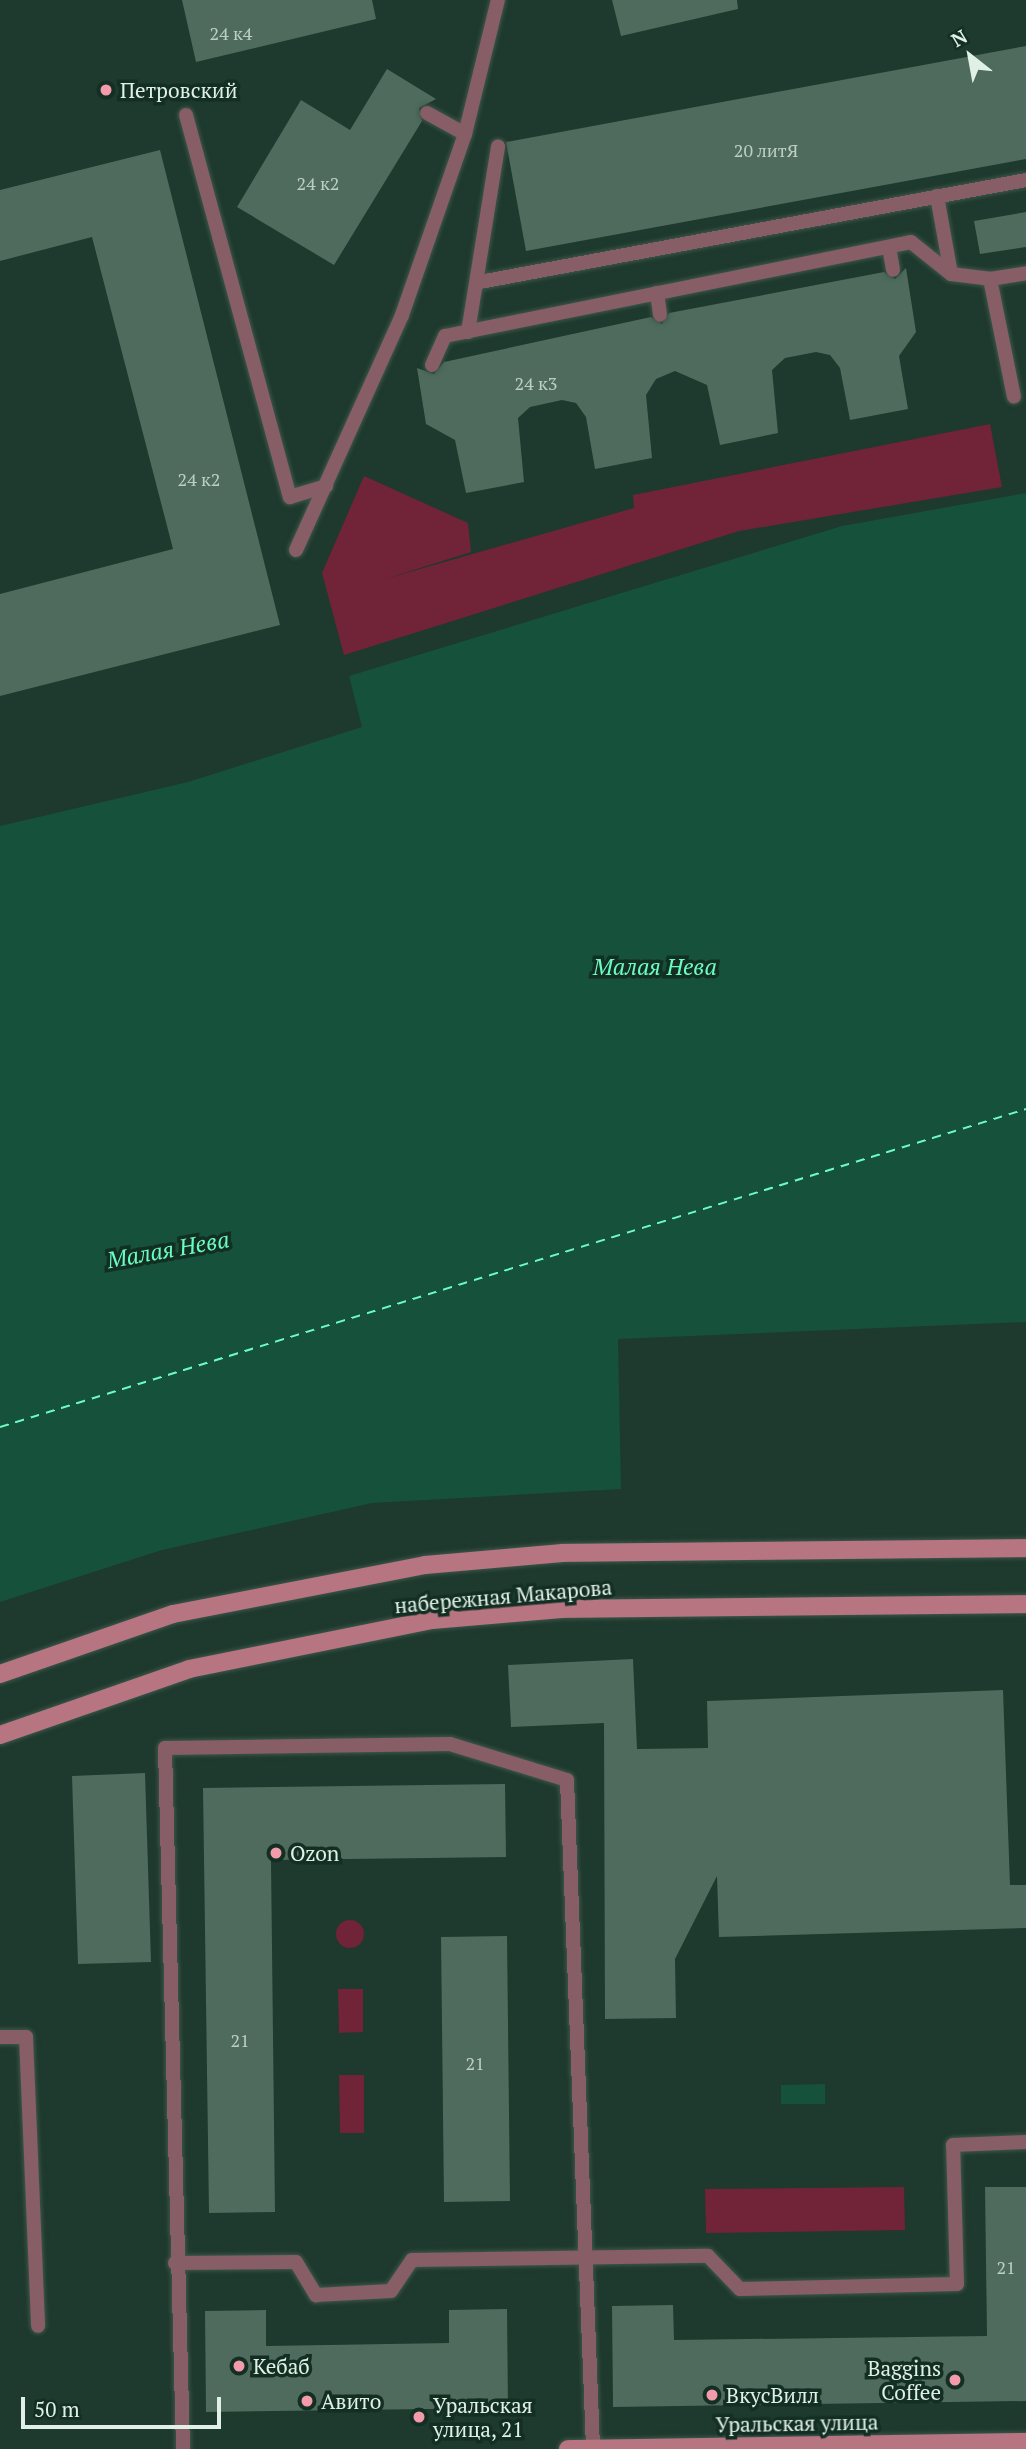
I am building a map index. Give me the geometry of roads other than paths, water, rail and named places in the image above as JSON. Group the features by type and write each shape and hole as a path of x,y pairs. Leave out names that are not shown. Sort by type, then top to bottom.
{"main road":[{"name":"набережная Макарова","path":"0,1674 173,1614 425,1565 562,1553 1026,1549"},
{"name":"набережная Макарова","path":"0,1735 189,1669 432,1620 562,1609 1026,1604"},
{"name":"Уральская улица","path":"568,2449 1026,2442"}],"lane":[{"path":"296,550 402,315 465,134 498,0"},
{"path":"427,113 465,134"},
{"path":"186,115 290,497 326,486"},
{"path":"468,332 481,282 498,146"},
{"path":"481,282 1026,180"},
{"path":"937,197 951,274"},
{"path":"432,365 445,336 911,242 951,274 990,279 1026,273"},
{"path":"889,247 893,271"},
{"path":"990,279 1014,397"},
{"path":"657,293 660,315"},
{"path":"183,2449 175,2263 165,1748 436,1744 567,1780 593,2449"},
{"path":"0,2038 26,2036 38,2326"},
{"path":"175,2263 296,2262 316,2295 391,2291 412,2260 708,2256 740,2289 957,2284 953,2145 1026,2142"}],"water":[{"name":"Малая Нева","path":"1026,493 1026,1322 618,1339 621,1489 372,1503 162,1550 0,1602 0,826 188,782 362,727 349,676 842,526"},
{"path":"825,2084 825,2104 781,2104 781,2085"}],"place":[{"name":"Петровский","path":"106,90"},
{"name":"Ozon","path":"276,1853"},
{"name":"Кебаб","path":"239,2366"},
{"name":"Baggins Coffee","path":"955,2380"},
{"name":"ВкусВилл","path":"712,2395"},
{"name":"Авито","path":"307,2401"},
{"name":"Уральская улица, 21","path":"419,2417"}]}
